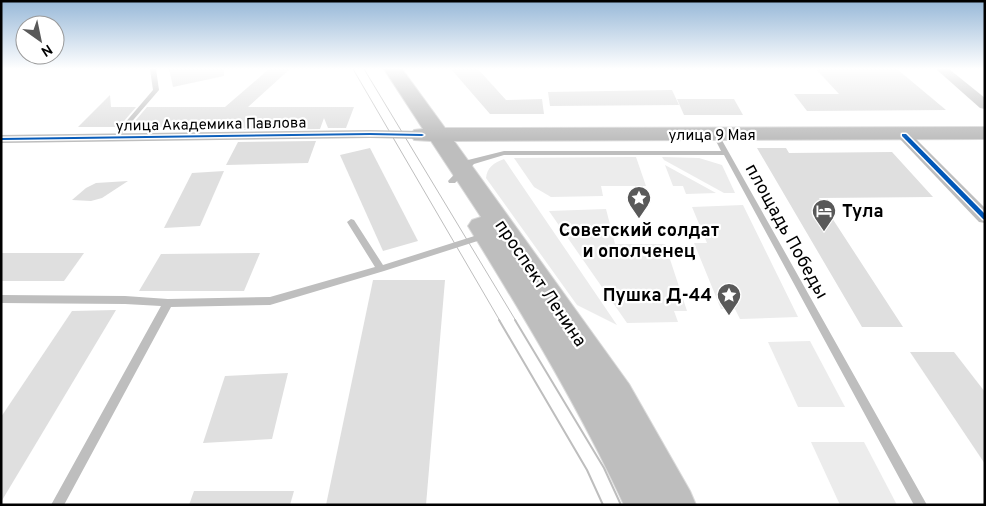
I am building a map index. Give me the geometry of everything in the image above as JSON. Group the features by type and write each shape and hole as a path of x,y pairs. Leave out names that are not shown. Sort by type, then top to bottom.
{"main road":[{"name":"проспект Ленина","path":"398,93 431,135"},
{"name":"проспект Ленина","path":"407,93 431,135 457,174 571,326 617,395 676,505"},
{"name":"улица 9 Мая","path":"431,135 721,144 904,135 985,134"},
{"name":"проспект Ленина","path":"457,174 487,235 568,365 626,465 645,505"}],"street":[{"path":"970,93 985,105"},
{"name":"улица Академика Павлова","path":"1,140 370,134 431,135"},
{"path":"904,135 985,218"}],"lane":[{"path":"114,139 154,93"},
{"name":"площадь Победы","path":"457,174 476,159 504,153 721,144 921,505"},
{"path":"351,222 381,269"},
{"path":"1,299 125,300 168,303 270,301 381,269 487,235"},
{"path":"56,505 168,303"}],"shaded area":[{"path":"636,157 646,186 601,186 603,196 551,197 534,187 514,158"},
{"path":"662,157 699,158 722,165 735,193 724,193 664,160"},
{"path":"504,159 617,325 577,305 486,178 492,166"},
{"path":"665,165 716,193 686,194 683,186 673,186"},
{"path":"743,205 798,317 740,319 735,309 721,309 694,243 707,243 692,207"},
{"path":"606,209 615,244 665,244 687,311 674,311 678,322 627,323 549,211"},
{"path":"810,341 845,407 798,407 768,342"},
{"path":"811,442 864,442 897,505 840,505"}],"building":[{"path":"242,93 264,93 248,107 354,107 346,128 328,128 324,118 320,129 244,130 245,128 130,127 147,107 225,107"},
{"path":"471,93 499,93 506,100 542,99 544,114 490,114"},
{"path":"548,93 673,93 679,105 550,106"},
{"path":"838,93 925,93 946,110 807,111 794,94 839,94"},
{"path":"110,95 111,107 136,107 119,127 78,127"},
{"path":"677,99 734,99 743,115 684,115"},
{"path":"316,141 308,163 226,165 238,142"},
{"path":"370,148 418,241 383,251 340,155"},
{"path":"757,148 786,148 789,153 892,152 933,197 819,198 903,327 862,327"},
{"path":"224,171 200,226 164,228 192,173"},
{"path":"128,181 102,198 91,201 72,200 86,188 96,183"},
{"path":"1,253 84,253 64,281 1,281"},
{"path":"260,253 244,291 139,291 161,254"},
{"path":"373,280 445,280 426,505 326,505"},
{"path":"116,310 1,502 1,417 72,311"},
{"path":"910,352 954,352 985,392 985,464"},
{"path":"288,373 272,439 203,443 225,376"},
{"path":"194,491 294,491 290,505 189,505"}],"tram line":[{"path":"367,93 500,321"},
{"path":"378,93 516,321"},
{"path":"499,320 587,470 603,505"},
{"path":"515,320 604,468 621,505"}],"cycle path":[{"path":"1,139 422,135"},
{"path":"904,135 985,218"}],"place":[{"name":"Советский солдат и ополченец","path":"639,219"},
{"name":"Тула","path":"824,232"},
{"name":"Пушка Д-44","path":"729,316"}]}
